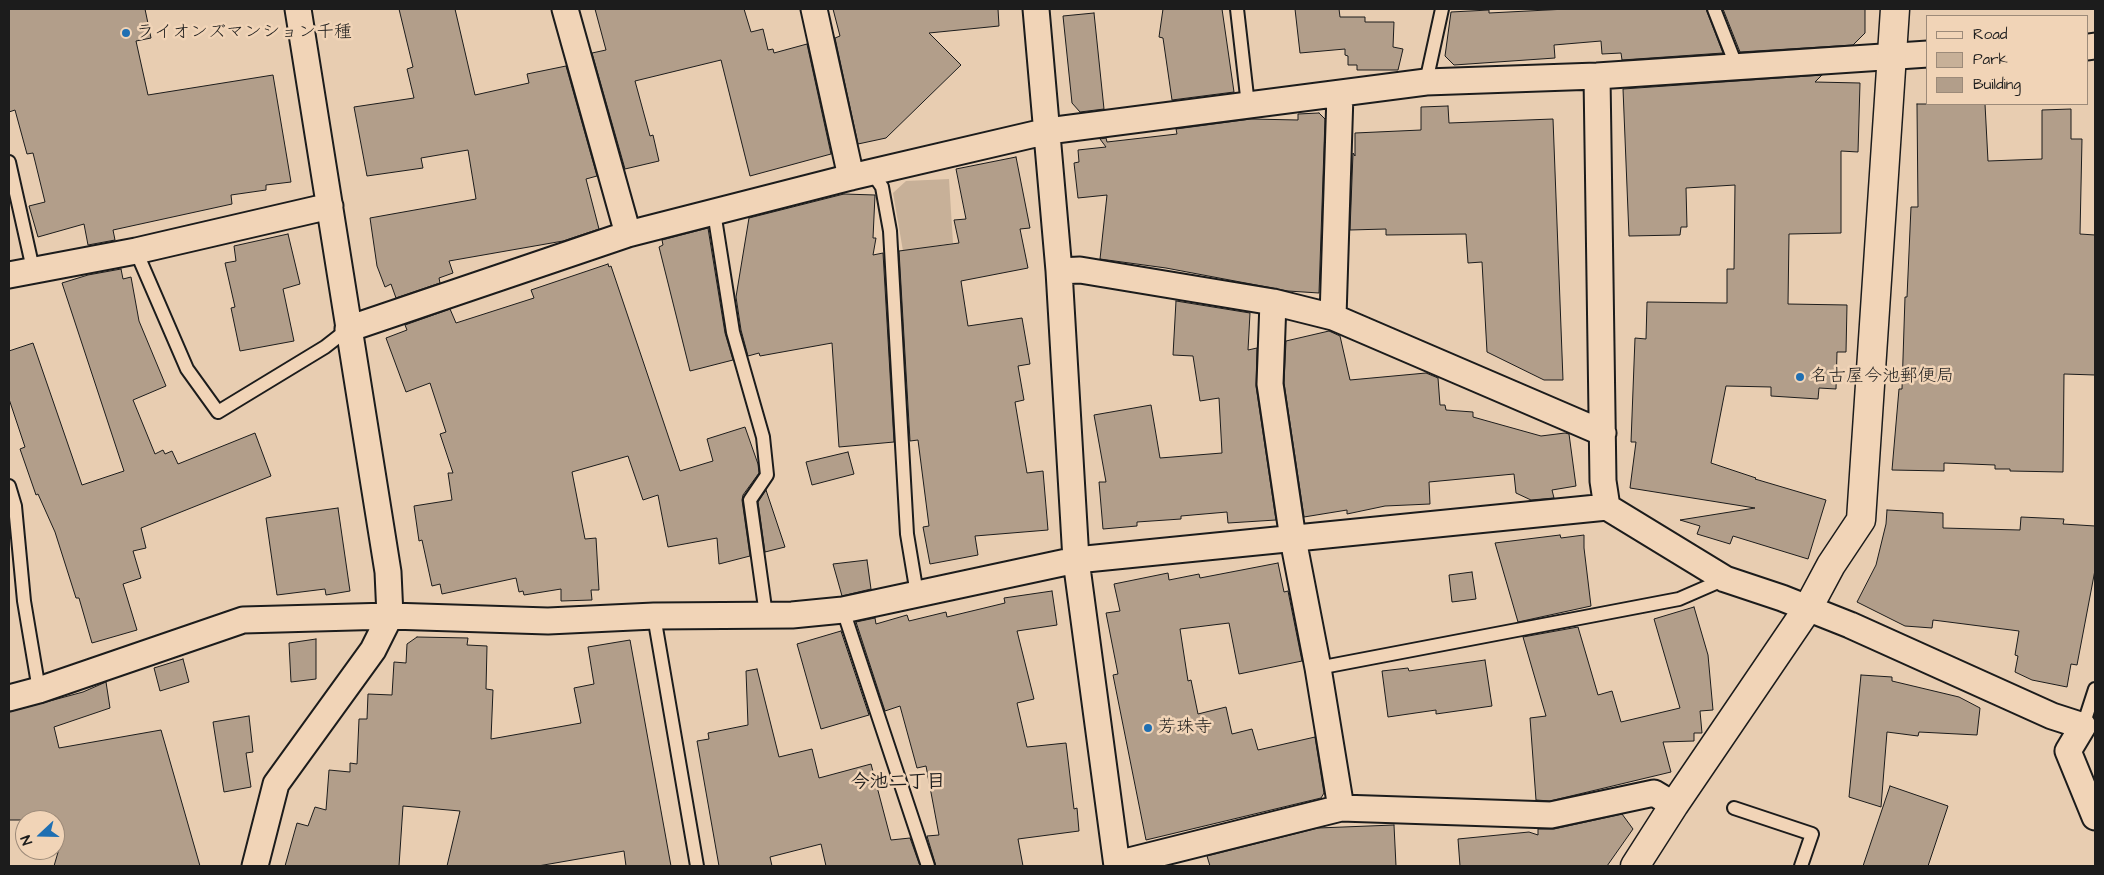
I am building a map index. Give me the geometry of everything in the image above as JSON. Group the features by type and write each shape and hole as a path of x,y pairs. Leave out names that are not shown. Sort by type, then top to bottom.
{"street":[{"path":"254,866 276,784 374,650 390,616 388,572 298,9"},
{"path":"565,9 628,234"},
{"path":"814,9 862,176"},
{"path":"1036,9 1059,271 1076,560 1117,865 1341,808 1551,815 1654,794 1674,804"},
{"path":"1635,866 1674,804 1808,608 1831,565 1860,520 1895,9"},
{"path":"348,329 628,234 1048,131 1426,82 1597,76 1926,54"},
{"path":"1597,76 1603,481 1607,507"},
{"path":"1333,317 1340,94"},
{"path":"9,275 136,251 330,206"},
{"path":"1059,271 1080,270 1273,302 1333,317 1603,433"},
{"path":"1273,302 1270,384 1293,539 1318,668 1341,808"},
{"path":"9,698 39,690 244,620 390,616 548,621 654,616 766,615 843,610 1076,560 1607,507 1725,579 1850,625 2052,716 2089,725 2068,751 2095,818"}],"lane":[{"path":"1236,9 1248,105"},
{"path":"1426,82 1442,9"},
{"path":"1714,9 1736,66"},
{"path":"9,162 33,269"},
{"path":"862,176 882,186 890,232 907,534 917,594"},
{"path":"714,212 733,332 763,437 767,475 750,500 766,615"},
{"path":"136,251 186,369 218,412 325,347 348,329"},
{"path":"9,486 15,506 24,601 39,690"},
{"path":"1318,668 1680,598 1725,579"},
{"path":"843,610 928,866"},
{"path":"654,616 697,866"},
{"path":"2089,725 2095,689"},
{"path":"1734,808 1812,834 1801,866"}],"green space":[{"path":"949,179 953,243 903,251 893,193 906,181"}],"building":[{"path":"9,9 145,9 151,38 136,41 148,95 273,75 291,182 266,185 266,190 231,195 232,204 113,230 115,240 88,245 84,224 38,237 29,206 45,202 33,153 27,154 15,110 9,112"},
{"path":"399,9 455,9 475,95 529,83 527,74 566,66 597,176 586,179 599,229 563,241 449,261 453,273 439,278 440,283 396,298 391,284 385,287 377,266 370,218 476,199 468,150 421,158 423,168 367,176 354,107 414,98 407,69 413,67"},
{"path":"595,9 744,9 751,32 763,29 768,50 773,49 774,53 807,44 831,154 750,176 721,60 635,81 650,136 653,135 659,161 625,169 592,53 606,50"},
{"path":"833,9 998,9 999,26 929,33 961,65 886,138 858,144 835,38 840,36"},
{"path":"1163,9 1222,9 1234,92 1172,100 1163,38 1159,37"},
{"path":"1295,9 1339,9 1340,17 1365,17 1365,22 1394,22 1393,47 1403,49 1398,70 1357,70 1357,65 1348,65 1348,56 1345,55 1345,49 1300,53"},
{"path":"1567,9 1706,9 1723,53 1622,60 1621,53 1602,54 1601,41 1554,45 1555,58 1454,65 1445,56 1451,12 1489,10 1489,13"},
{"path":"1723,9 1865,9 1865,33 1853,45 1740,52"},
{"path":"1094,13 1104,109 1080,112 1072,103 1063,16"},
{"path":"1822,75 1815,82 1860,83 1858,152 1841,151 1841,233 1789,234 1788,304 1847,305 1846,352 1837,352 1836,389 1819,388 1818,399 1771,396 1771,387 1726,386 1711,463 1755,479 1826,500 1808,559 1733,536 1730,544 1697,534 1700,526 1680,520 1755,508 1630,488 1636,442 1631,442 1635,338 1646,339 1647,302 1727,303 1727,269 1734,269 1735,185 1686,188 1687,227 1681,227 1680,235 1629,236 1623,89"},
{"path":"1917,104 1985,105 1988,161 2042,159 2042,110 2071,109 2071,139 2082,139 2080,234 2095,235 2095,375 2064,374 2063,472 2010,471 2010,469 1995,469 1995,465 1944,463 1944,471 1892,470 1899,389 1902,389 1905,297 1907,297 1911,207 1918,207"},
{"path":"1448,106 1449,123 1553,119 1563,380 1544,380 1487,352 1482,262 1468,263 1466,234 1386,235 1386,229 1350,230 1355,133 1421,130 1421,107"},
{"path":"1319,113 1325,119 1319,293 1288,291 1166,268 1100,259 1107,195 1078,198 1074,163 1079,162 1078,150 1106,147 1100,139 1106,138 1107,142 1177,134 1176,129 1251,119 1298,120 1298,114"},
{"path":"1016,157 1030,228 1020,229 1028,268 961,281 968,326 1022,318 1030,364 1018,366 1024,400 1015,402 1027,473 1043,471 1048,530 975,536 978,555 930,564 923,527 929,526 918,440 910,441 899,251 959,243 954,220 966,219 956,169"},
{"path":"844,194 875,195 873,238 876,238 873,255 883,253 894,442 839,447 832,343 760,356 759,353 748,356 741,330 736,297 749,218"},
{"path":"708,228 725,333 733,360 690,371 659,247 663,245 662,240"},
{"path":"288,234 300,284 283,289 294,341 240,351 231,308 235,307 225,263 236,261 234,246"},
{"path":"608,264 609,267 611,266 680,471 713,461 707,439 745,427 758,464 759,473 743,495 742,500 750,556 719,564 717,538 668,547 658,495 643,500 628,456 572,472 585,539 596,538 599,590 591,590 592,600 561,601 561,589 524,595 523,591 519,592 516,578 442,594 440,584 432,586 422,540 419,541 414,506 452,500 448,473 453,473 440,434 446,432 430,383 406,392 386,338 407,330 405,325 450,309 456,323 534,298 531,290"},
{"path":"121,269 123,279 131,277 139,321 166,386 133,400 155,454 163,450 165,454 172,451 178,464 255,433 271,476 141,528 146,548 133,551 141,578 123,584 137,630 92,643 79,598 76,598 55,532 38,494 36,495 20,449 25,447 9,399 9,351 33,343 82,485 124,471 62,283 88,275"},
{"path":"1176,301 1250,313 1248,350 1257,348 1256,386 1276,520 1228,523 1227,512 1181,516 1181,519 1137,522 1137,526 1103,529 1099,482 1106,482 1094,415 1151,405 1160,458 1222,453 1219,398 1200,401 1193,356 1173,355"},
{"path":"1329,331 1340,336 1350,380 1426,373 1438,378 1440,405 1445,405 1446,410 1473,412 1473,417 1541,436 1569,434 1576,486 1552,490 1554,498 1531,500 1516,493 1514,474 1429,482 1430,504 1385,506 1347,514 1347,510 1304,517 1284,383 1286,341"},
{"path":"848,452 854,474 812,485 806,462"},
{"path":"766,490 785,547 765,552 758,502"},
{"path":"338,508 350,591 326,595 325,589 277,595 266,518"},
{"path":"1887,510 1943,513 1943,528 2020,530 2021,517 2064,519 2063,524 2095,526 2095,570 2077,665 2071,664 2067,687 2032,680 2015,672 2018,656 2015,655 2019,631 1933,620 1932,628 1905,626 1857,602 1876,565 1886,524"},
{"path":"1560,535 1561,538 1584,535 1591,606 1518,622 1495,543"},
{"path":"867,560 871,589 842,596 833,564"},
{"path":"1278,563 1284,592 1288,591 1302,661 1239,674 1229,623 1180,629 1188,681 1191,680 1198,714 1226,707 1232,734 1252,729 1258,750 1315,737 1324,793 1321,798 1146,840 1113,675 1118,674 1106,613 1120,611 1114,584 1168,573 1169,580 1199,574 1200,578"},
{"path":"1472,572 1476,599 1452,602 1449,575"},
{"path":"1052,591 1057,625 1017,631 1034,699 1017,703 1027,747 1066,743 1074,809 1077,808 1079,831 1018,839 1023,866 936,866 927,836 939,835 926,766 917,768 900,706 885,711 856,622 875,618 876,624 907,615 909,621 946,612 947,617 1005,603 1004,598"},
{"path":"1694,607 1708,655 1713,710 1700,711 1702,733 1694,733 1694,741 1663,742 1671,772 1550,801 1536,800 1530,718 1546,716 1523,637 1578,627 1598,695 1612,691 1621,722 1680,708 1654,619"},
{"path":"841,631 869,715 821,729 797,644"},
{"path":"417,637 468,638 467,645 487,646 486,689 493,690 491,739 581,723 574,688 594,684 588,647 630,640 671,866 626,866 624,851 538,866 447,866 460,811 403,806 399,866 285,866 297,823 308,826 315,807 326,810 329,770 350,772 350,763 357,764 359,719 367,719 368,694 392,695 394,662 406,663 407,644"},
{"path":"316,639 316,679 291,682 289,643"},
{"path":"183,659 189,682 160,691 154,668"},
{"path":"1485,660 1492,706 1436,714 1436,710 1388,717 1382,671 1408,668 1409,671"},
{"path":"757,669 779,757 812,749 819,778 871,764 891,840 910,838 920,866 826,866 821,844 770,857 772,866 719,866 697,741 709,739 708,733 748,725 746,671"},
{"path":"1861,675 1892,677 1892,681 1959,697 1980,708 1977,735 1919,732 1918,736 1887,732 1881,807 1849,797"},
{"path":"106,682 110,708 54,727 59,748 161,730 200,866 54,866 56,860 65,860 65,810 15,810 15,820 9,820 9,712 83,692"},
{"path":"249,716 253,752 246,753 251,787 224,792 213,722"},
{"path":"1890,786 1948,806 1928,866 1863,866"},
{"path":"1622,814 1633,829 1607,866 1460,866 1458,839 1529,832 1538,835 1538,829 1554,829"},
{"path":"1394,825 1396,866 1210,866 1207,856 1318,828"}],"place":[{"name":"ライオンズマンション千種","path":"126,33"},
{"name":"名古屋今池郵便局","path":"1800,377"},
{"name":"芳珠寺","path":"1148,728"}],"district":[{"name":"今池二丁目","path":"898,783"}]}
